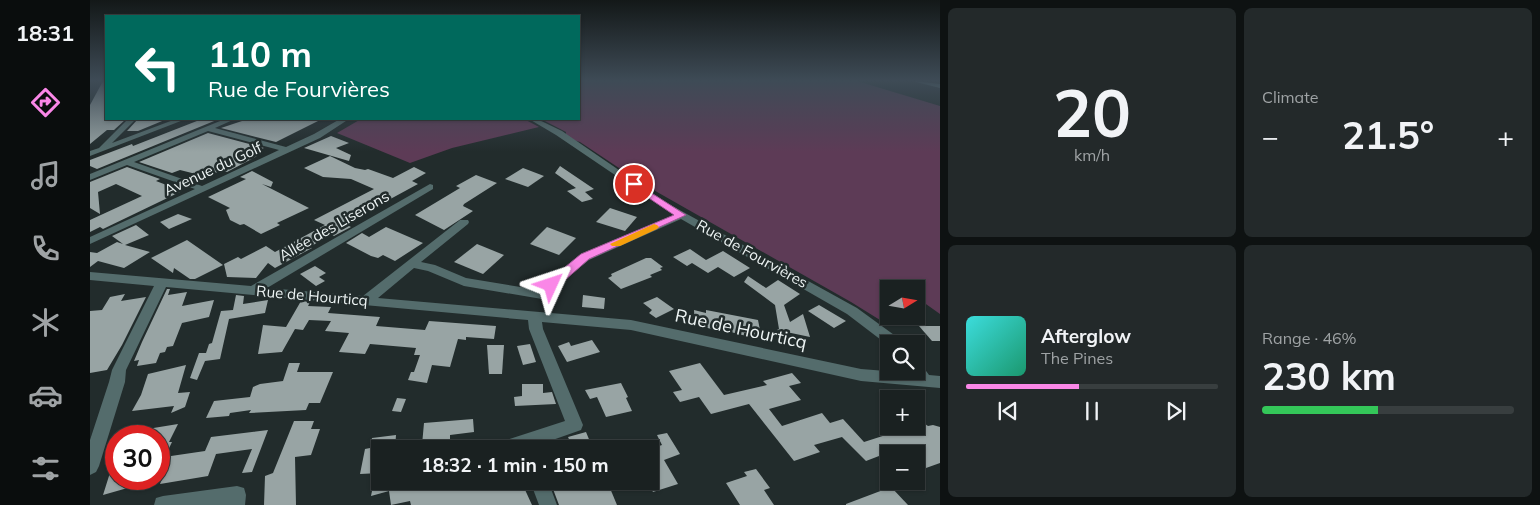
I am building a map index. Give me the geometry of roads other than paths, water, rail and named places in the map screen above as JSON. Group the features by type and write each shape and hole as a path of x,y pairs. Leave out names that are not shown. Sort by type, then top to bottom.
{"street":[{"path":"99,151 131,120"},
{"path":"90,154 179,120"},
{"path":"90,177 229,120"},
{"name":"Avenue du Golf","path":"90,241 317,136 343,120"},
{"name":"Rue de Fourvières","path":"534,120 559,133 681,215 852,311 884,335"},
{"path":"208,129 287,150"},
{"path":"127,162 203,189"},
{"name":"Allée des Liserons","path":"252,291 430,187"},
{"path":"413,264 430,268 464,282 542,295 561,276 585,257 681,215"},
{"path":"366,301 464,222"},
{"name":"Rue de Hourticq","path":"90,276 631,325 861,375 933,382"},
{"path":"90,466 117,382 119,370 162,283"},
{"path":"530,440 575,425 536,329 534,316"},
{"path":"542,490 548,505"},
{"path":"163,505 237,494 236,505"}]}
